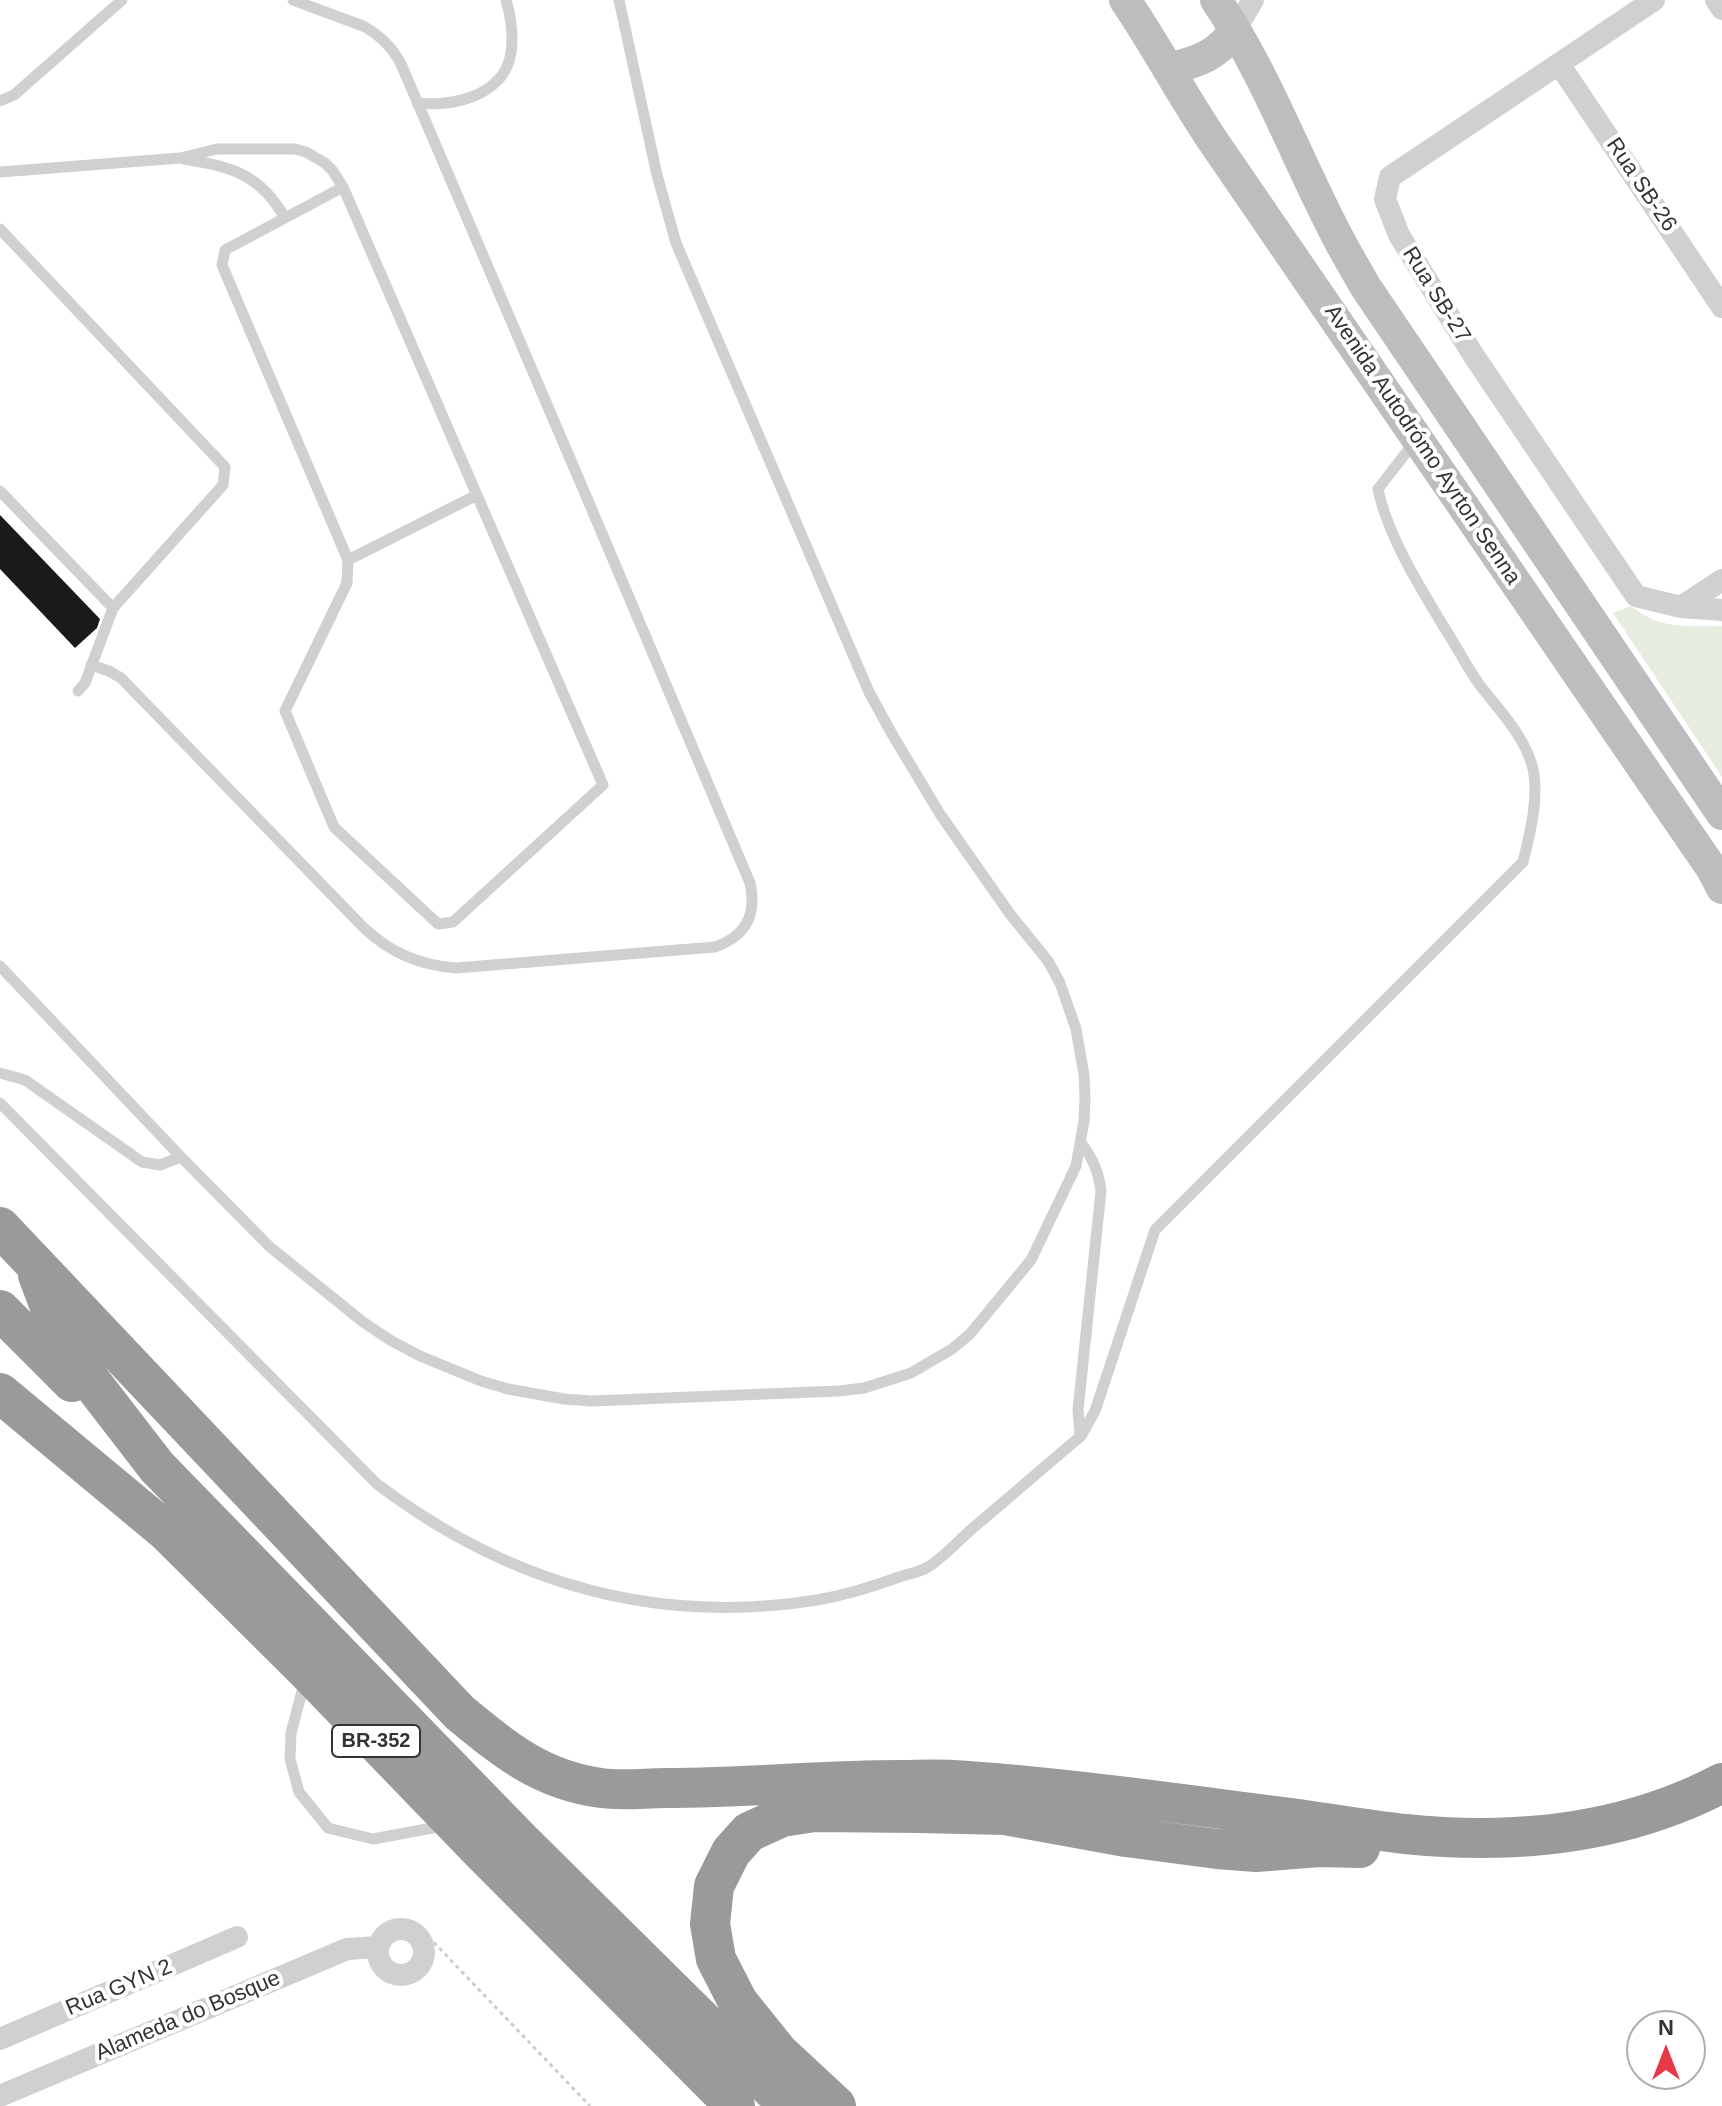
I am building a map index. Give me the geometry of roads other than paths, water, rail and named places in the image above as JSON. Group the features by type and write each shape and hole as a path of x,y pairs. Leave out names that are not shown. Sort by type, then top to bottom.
{"highway":[{"path":"0,1227 460,1713 503,1748 548,1775 602,1788 700,1788 837,1780 950,1780 1115,1796 1405,1834 1488,1839 1543,1836 1597,1828 1675,1803 1722,1783"},
{"path":"33,1260 59,1331 76,1362 157,1467"},
{"name":"BR-352","path":"0,1310 520,1840 789,2106"},
{"name":"BR-352","path":"0,1393 166,1531 735,2106"},
{"path":"836,2106 779,2053 738,2002 716,1959 710,1924 714,1886 731,1852 749,1832 782,1817 814,1812 1005,1815 1126,1837 1217,1849 1256,1852 1350,1848 1505,1860 1566,1854 1637,1838 1722,1805"}],"street":[{"name":"Avenida Autodrómo Ayrton Senna","path":"1125,0 1213,141 1712,869 1722,888"},
{"name":"Avenida Autodrómo Ayrton Senna","path":"1216,0 1273,101 1335,232 1365,286 1722,814"},
{"path":"1168,69 1191,64 1225,45 1253,0"},
{"name":"Rua SB-27","path":"1654,0 1390,177 1385,199 1399,235 1474,356 1636,596 1681,607 1722,610"},
{"path":"1716,0 1722,9"},
{"name":"Rua SB-26","path":"1559,64 1722,307"},
{"path":"1681,607 1722,580"},
{"path":"407,1930 420,1938 425,1951 421,1966 415,1972 400,1976 392,1974 380,1963 378,1947 392,1931 407,1930"},
{"name":"Rua GYN 2","path":"0,2039 237,1937"},
{"name":"Alameda do Bosque","path":"0,2096 347,1949 378,1947"}],"lane":[{"path":"0,101 14,95 122,0"},
{"path":"91,665 121,678 364,928 406,958 456,968 715,947 734,938 748,922 753,903 750,883 396,55 382,38 363,26 293,0"},
{"path":"417,103 442,104 467,98 480,92 504,72 511,41 506,0"},
{"path":"0,966 270,1247 390,1340 481,1381 536,1395 592,1401 864,1388 888,1382 932,1362 970,1334 1031,1260 1076,1166 1081,1143 1084,1075 1069,1005 1048,961 1010,914 940,814 869,692 676,243 657,175 619,0"},
{"path":"0,172 180,158 217,149 295,149 325,163 338,178 343,187 603,785 453,922 438,924 334,827 285,711 347,583 348,560 222,265 225,250 343,187"},
{"path":"180,158 219,164 243,174 266,190 285,218"},
{"path":"0,229 225,467 223,485 113,608 85,683 78,691"},
{"path":"0,1103 377,1484 473,1547 581,1588 656,1603 725,1607 794,1603 862,1590 928,1567 1081,1436 1095,1411 1155,1230 1523,862 1534,808 1533,768 1524,744 1478,682 1422,591 1383,512 1378,489 1418,439"},
{"path":"0,491 113,608"},
{"path":"348,560 477,495"},
{"path":"0,1073 25,1080 142,1162 160,1165 181,1157"},
{"path":"1081,1143 1097,1169 1101,1191 1078,1410 1081,1436"},
{"path":"308,1672 291,1733 290,1759 299,1792 328,1828 373,1839 456,1823"}]}
